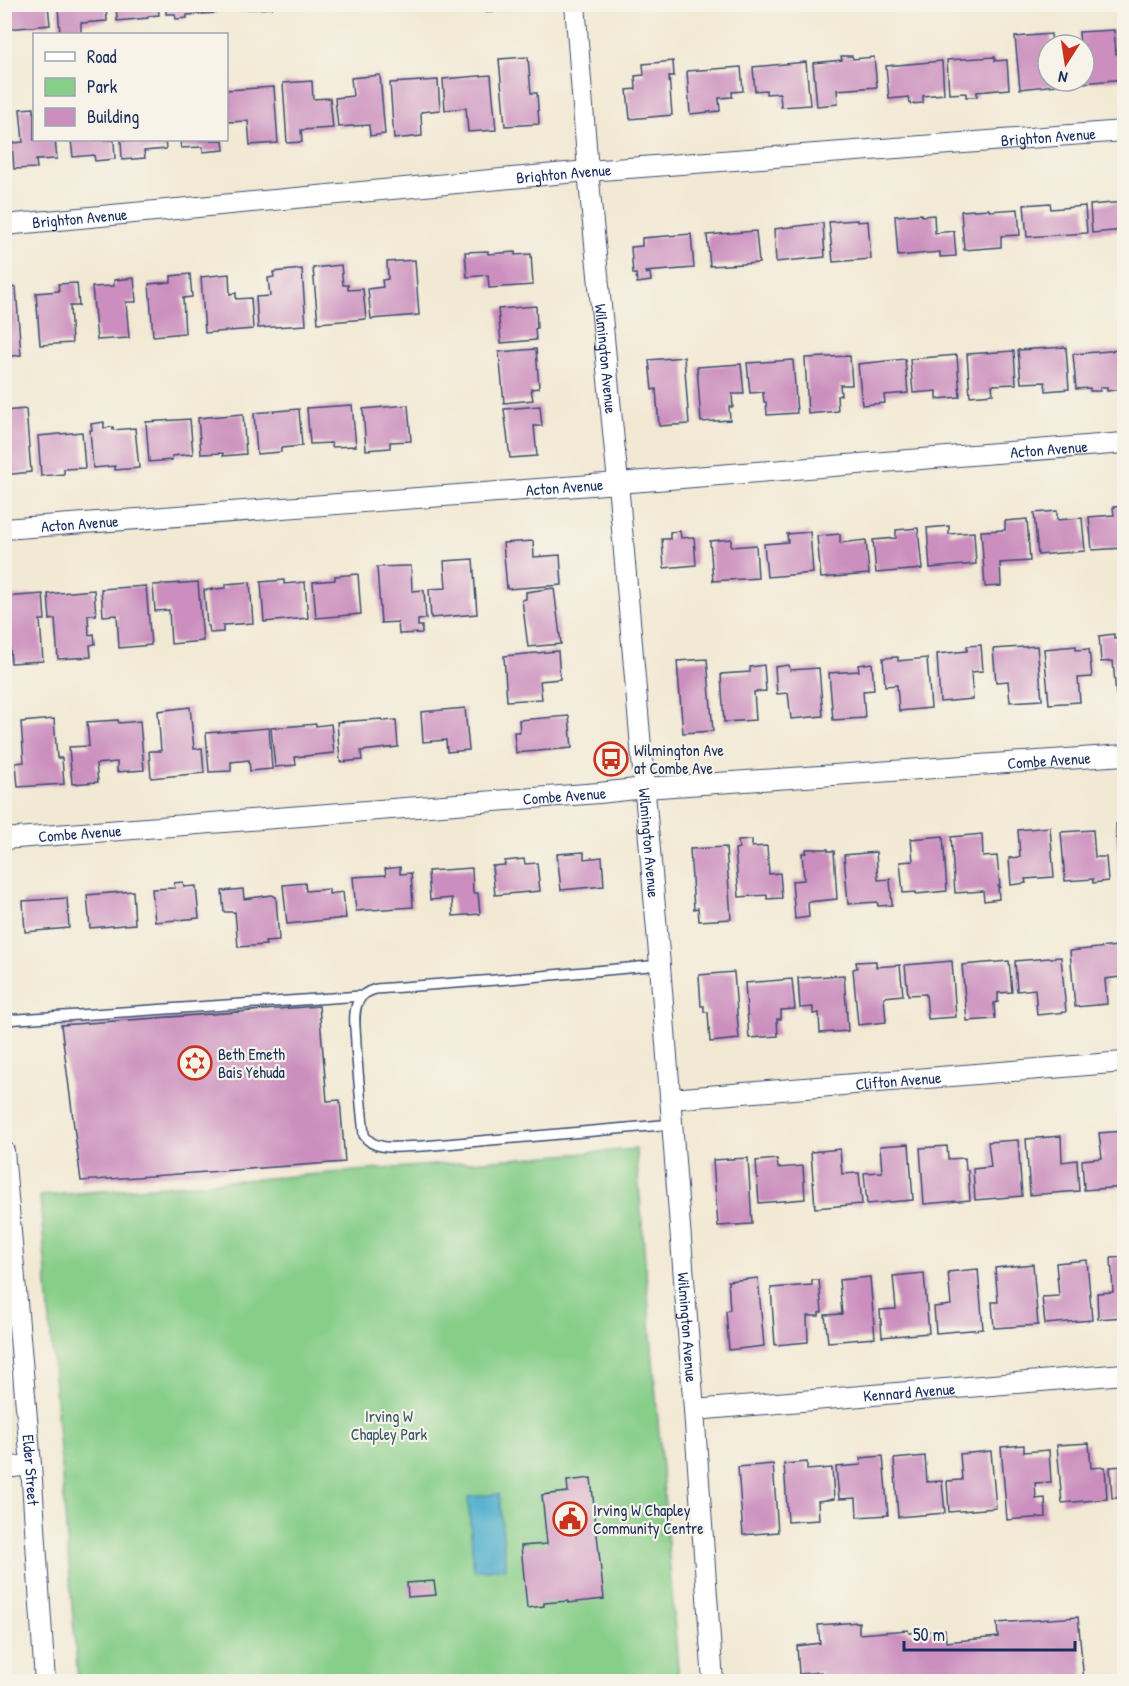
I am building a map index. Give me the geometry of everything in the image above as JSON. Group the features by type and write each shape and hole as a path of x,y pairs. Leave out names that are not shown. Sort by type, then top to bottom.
{"street":[{"name":"Wilmington Avenue","path":"575,4 660,965 713,1682"},
{"name":"Brighton Avenue","path":"4,225 588,171 1125,131"},
{"name":"Acton Avenue","path":"4,529 1125,443"},
{"name":"Combe Avenue","path":"4,839 645,788 1125,755"},
{"name":"Clifton Avenue","path":"671,1100 1125,1062"},
{"name":"Elder Street","path":"5,1160 31,1465 45,1682"},
{"name":"Kennard Avenue","path":"694,1410 1125,1374"},
{"path":"4,1468 31,1465"}],"lane":[{"path":"660,965 376,988 368,991 361,996 356,1005 360,1092 364,1135 373,1144 384,1146 423,1146 673,1124"},
{"path":"4,1020 361,996"}],"green space":[{"name":"Irving W Chapley Park","path":"636,1149 679,1681 78,1681 40,1196"}],"water":[{"path":"499,1494 506,1568 474,1571 468,1497"}],"building":[{"path":"6,4 48,4 50,25 8,29"},
{"path":"74,4 106,4 107,21 81,23 81,33 60,33 58,7"},
{"path":"116,4 158,4 159,15 117,21"},
{"path":"166,4 216,4 216,13 187,15 187,18 176,19 175,14 166,14"},
{"path":"229,4 271,4 272,8 229,10"},
{"path":"484,4 513,4 514,9 484,12"},
{"path":"1114,30 1116,54 1124,54 1124,79 1096,82 1096,33 1079,32"},
{"path":"1036,35 1036,87 1020,89 1015,37"},
{"path":"841,56 852,56 853,59 874,57 877,87 837,90 838,104 817,106 813,63 842,60"},
{"path":"528,57 531,93 537,93 539,124 505,126 499,59"},
{"path":"995,57 995,61 1007,60 1009,89 977,92 977,97 966,97 966,93 949,94 947,60"},
{"path":"673,61 674,76 669,76 672,115 630,119 627,90 636,89 635,76 644,75 643,64"},
{"path":"942,61 944,94 923,96 923,103 910,104 909,97 889,99 886,66"},
{"path":"806,62 810,105 781,107 780,93 766,94 766,90 755,91 753,67"},
{"path":"741,67 743,91 732,92 732,97 719,98 720,111 690,114 687,71"},
{"path":"380,75 385,134 370,136 369,125 338,127 335,98 353,96 351,78"},
{"path":"491,75 496,130 468,132 466,108 445,110 443,79"},
{"path":"438,80 440,110 421,112 422,136 394,139 390,83"},
{"path":"312,81 313,99 330,98 333,128 301,130 302,142 287,143 283,83"},
{"path":"274,87 278,143 250,145 248,121 228,122 228,90"},
{"path":"33,108 33,141 55,141 57,159 36,160 37,168 14,169 12,143 23,142 20,109"},
{"path":"71,141 114,141 115,159 95,161 94,155 73,157"},
{"path":"121,141 165,141 166,149 144,151 145,158 122,160"},
{"path":"180,141 223,141 224,150 203,152 203,147 181,148"},
{"path":"1124,202 1124,230 1092,233 1090,205"},
{"path":"1050,203 1051,209 1085,206 1087,233 1027,237 1024,205"},
{"path":"989,209 989,211 1018,209 1020,235 1001,236 1001,247 964,250 961,211"},
{"path":"921,214 922,216 934,215 935,233 954,231 956,256 940,257 940,252 898,256 895,216"},
{"path":"857,220 857,222 868,221 871,259 833,262 829,222"},
{"path":"823,223 825,257 776,262 774,229"},
{"path":"756,231 759,263 710,266 707,235"},
{"path":"691,234 694,268 645,272 650,273 651,281 637,283 636,274 633,274 631,247 642,246 642,238"},
{"path":"488,251 488,254 515,252 515,255 531,254 533,285 489,288 488,275 467,277 465,252"},
{"path":"415,260 419,315 371,319 368,289 383,287 382,280 388,279 387,262"},
{"path":"341,265 343,285 348,285 348,290 363,289 366,319 318,323 313,268"},
{"path":"302,269 306,325 258,328 256,297 270,296 268,278 274,277 273,272"},
{"path":"190,274 192,297 183,298 185,333 153,336 149,284 171,282 171,276"},
{"path":"229,274 230,294 236,293 236,299 251,298 253,329 205,333 201,277"},
{"path":"134,278 136,302 126,302 129,338 97,340 92,287 114,286 114,280"},
{"path":"77,283 79,306 70,306 72,343 40,345 36,293 59,291 58,284"},
{"path":"16,287 21,355 4,357 4,288"},
{"path":"536,306 536,340 501,343 498,309"},
{"path":"1066,347 1069,389 1046,391 1045,382 1021,383 1018,350"},
{"path":"536,349 539,388 531,389 533,400 504,403 499,352"},
{"path":"1121,350 1124,389 1107,391 1107,387 1100,387 1100,391 1090,391 1090,388 1076,389 1073,354"},
{"path":"1014,351 1016,384 992,385 993,394 970,396 967,354"},
{"path":"957,355 960,397 937,399 937,391 913,393 910,359"},
{"path":"850,356 852,385 840,385 841,395 837,396 838,411 808,414 805,358"},
{"path":"684,357 689,424 659,426 656,389 652,390 649,360"},
{"path":"905,359 908,393 884,395 885,403 862,405 858,364"},
{"path":"793,360 797,413 767,415 763,392 750,393 747,363"},
{"path":"741,364 744,394 732,394 733,407 729,407 730,420 701,422 697,367"},
{"path":"352,405 356,446 332,447 331,443 310,444 307,408"},
{"path":"408,405 411,441 390,442 390,448 366,450 363,409"},
{"path":"540,406 542,426 534,426 537,456 510,458 504,409"},
{"path":"26,409 31,472 4,475 4,411"},
{"path":"299,409 302,446 281,448 281,452 257,454 254,413"},
{"path":"243,414 246,454 223,456 223,453 201,454 198,418"},
{"path":"190,419 193,454 172,456 172,460 149,462 146,422"},
{"path":"104,422 104,428 113,427 113,430 135,428 139,468 115,470 115,466 93,468 91,424"},
{"path":"82,432 85,468 64,469 64,474 41,476 38,436"},
{"path":"1124,506 1124,548 1092,550 1089,517 1114,515 1113,507"},
{"path":"1057,511 1057,520 1082,518 1085,551 1038,555 1034,513"},
{"path":"1027,519 1030,561 1000,563 1001,586 985,587 981,531 1005,530 1005,521"},
{"path":"949,526 949,534 974,532 976,564 930,568 927,528"},
{"path":"918,528 922,569 876,573 873,540 896,538 896,530"},
{"path":"680,531 681,538 694,537 696,565 664,568 662,539 670,539 670,532"},
{"path":"810,532 813,573 767,577 764,544 788,542 787,534"},
{"path":"840,534 840,543 866,540 869,574 821,578 817,536"},
{"path":"731,539 731,547 756,545 758,578 713,581 710,541"},
{"path":"533,541 534,557 560,555 562,585 507,589 503,543"},
{"path":"473,559 477,614 431,618 429,589 446,588 444,561"},
{"path":"411,566 412,591 424,590 426,619 418,620 418,626 422,626 422,633 399,634 398,622 381,623 377,567"},
{"path":"358,574 361,614 316,618 313,582 335,580 335,576"},
{"path":"284,580 284,584 305,582 308,618 264,622 261,582"},
{"path":"198,582 203,641 171,644 169,610 155,611 153,585"},
{"path":"250,582 253,623 223,625 223,632 210,633 209,626 207,626 204,590 226,588 226,584"},
{"path":"146,586 151,645 119,648 117,615 103,616 101,589"},
{"path":"554,588 561,644 528,647 522,600 526,599 526,592"},
{"path":"94,590 96,615 88,615 89,635 94,634 95,644 90,645 91,657 58,659 55,619 50,620 48,594"},
{"path":"43,594 45,620 40,620 43,661 11,663 8,622 4,622 4,597"},
{"path":"1114,634 1114,639 1124,638 1124,694 1116,695 1113,661 1101,662 1099,636"},
{"path":"981,645 983,671 971,672 973,699 940,702 937,654 967,651 967,646"},
{"path":"1037,646 1042,700 1010,702 1008,681 996,682 993,649"},
{"path":"1076,646 1076,650 1089,649 1092,677 1078,678 1080,702 1049,704 1044,649"},
{"path":"558,651 560,679 540,681 542,699 507,701 504,656"},
{"path":"898,657 898,661 927,658 931,708 899,711 897,685 885,686 883,658"},
{"path":"707,659 713,731 683,733 677,661"},
{"path":"872,663 874,690 863,691 865,718 833,720 829,673 859,671 858,665"},
{"path":"764,665 766,691 754,692 756,720 724,722 721,674 750,672 750,667"},
{"path":"789,665 790,670 819,668 823,716 791,719 788,693 777,694 775,667"},
{"path":"190,707 194,749 202,748 204,773 151,778 149,751 161,751 158,711"},
{"path":"465,708 469,750 447,752 446,740 423,742 421,712"},
{"path":"569,716 572,748 516,753 514,732 520,732 519,720"},
{"path":"54,719 57,758 62,758 64,784 18,787 16,763 24,762 21,722"},
{"path":"382,719 382,721 396,720 398,747 361,751 362,760 340,762 337,722"},
{"path":"118,720 119,723 140,721 144,770 117,772 117,762 96,764 98,782 72,784 69,747 89,746 87,722"},
{"path":"316,724 316,726 331,724 334,753 295,757 296,765 275,767 271,728"},
{"path":"269,728 272,769 250,771 249,760 231,762 231,771 209,772 206,733"},
{"path":"1116,824 1124,824 1124,876 1119,877"},
{"path":"1050,827 1054,877 1025,879 1026,883 1011,885 1009,858 1020,857 1018,830"},
{"path":"1093,830 1095,857 1106,857 1108,881 1093,883 1093,879 1065,881 1061,832"},
{"path":"982,834 983,857 997,856 999,899 984,901 983,891 955,893 951,837"},
{"path":"943,836 947,891 903,893 900,862 913,861 911,839"},
{"path":"752,840 752,847 767,846 769,874 780,873 782,898 767,899 767,895 739,897 735,849 739,848 738,841"},
{"path":"726,847 731,919 699,921 698,908 694,909 690,849"},
{"path":"806,849 834,851 837,899 808,902 809,917 795,919 792,881 804,880 802,853 806,853"},
{"path":"584,852 584,859 602,857 604,886 561,890 557,854"},
{"path":"876,852 878,880 890,879 892,905 878,906 877,902 848,904 844,855"},
{"path":"524,859 525,864 537,863 540,891 495,895 492,866 505,865 505,861"},
{"path":"400,867 400,874 411,873 413,907 356,911 353,877 386,875 385,869"},
{"path":"472,868 473,893 478,893 480,914 453,916 452,898 430,900 428,871"},
{"path":"183,882 184,887 196,886 199,918 155,922 152,889 175,888 174,883"},
{"path":"305,883 306,891 329,889 329,894 343,892 346,918 287,924 283,885"},
{"path":"243,889 244,899 272,895 276,897 279,941 265,942 266,945 238,947 235,912 224,912 222,891"},
{"path":"133,891 135,924 90,928 87,895"},
{"path":"67,898 69,928 25,932 23,901"},
{"path":"1117,946 1120,977 1105,979 1107,1004 1075,1007 1070,951"},
{"path":"1061,957 1066,1012 1037,1015 1035,989 1017,991 1015,961"},
{"path":"876,961 876,967 900,965 903,995 884,997 886,1022 858,1025 853,969 857,968 856,962"},
{"path":"952,961 956,1017 928,1019 926,994 908,995 905,965"},
{"path":"1009,961 1012,992 998,993 998,1002 994,1003 995,1019 967,1021 962,965"},
{"path":"734,972 739,1039 710,1042 708,1012 704,1012 704,1006 701,1006 699,975"},
{"path":"844,975 848,1031 820,1033 819,1013 813,1014 813,1007 800,1008 798,978"},
{"path":"792,979 795,1009 781,1010 781,1019 777,1019 778,1036 749,1038 745,983"},
{"name":"Beth Emeth Bais Yehuda","path":"319,1006 327,1101 340,1100 345,1162 81,1181 61,1025"},
{"path":"1124,1131 1124,1187 1084,1190 1082,1160 1102,1158 1099,1133"},
{"path":"1061,1136 1062,1162 1077,1160 1079,1191 1030,1195 1026,1139"},
{"path":"1018,1140 1022,1196 975,1200 973,1169 991,1167 988,1142"},
{"path":"909,1144 913,1200 867,1204 864,1173 882,1172 880,1146"},
{"path":"947,1146 948,1159 965,1158 970,1200 924,1204 920,1148"},
{"path":"840,1149 842,1174 859,1173 862,1204 815,1208 811,1152"},
{"path":"748,1158 752,1224 718,1226 713,1160"},
{"path":"777,1159 778,1168 803,1166 805,1199 759,1203 756,1161"},
{"path":"1124,1257 1124,1317 1098,1319 1097,1293 1113,1292 1111,1258"},
{"path":"1087,1260 1092,1320 1045,1324 1042,1297 1059,1296 1056,1263"},
{"path":"1033,1264 1038,1325 994,1328 992,1302 998,1302 995,1268"},
{"path":"978,1269 983,1329 936,1333 934,1307 951,1305 948,1272"},
{"path":"924,1273 929,1333 882,1337 880,1310 896,1309 893,1276"},
{"path":"870,1277 875,1338 828,1342 825,1315 842,1314 839,1280"},
{"path":"758,1278 764,1346 729,1350 726,1311 730,1310 728,1281"},
{"path":"812,1280 819,1280 822,1312 819,1316 807,1316 808,1342 775,1345 771,1288 812,1285"},
{"path":"1089,1443 1091,1468 1105,1467 1107,1499 1062,1503 1057,1445"},
{"path":"1024,1445 1024,1452 1049,1450 1051,1482 1035,1483 1036,1499 1045,1498 1046,1517 1007,1520 1001,1447"},
{"path":"991,1451 996,1508 949,1512 947,1481 962,1480 960,1454"},
{"path":"883,1456 888,1515 857,1517 856,1498 839,1499 836,1467 861,1465 860,1458"},
{"path":"925,1456 927,1482 942,1481 945,1513 898,1517 894,1459"},
{"path":"807,1462 807,1470 832,1468 834,1499 818,1501 819,1520 788,1522 784,1464"},
{"path":"773,1464 778,1532 743,1535 738,1467"},
{"path":"1124,1466 1124,1498 1112,1498 1110,1467"},
{"name":"Irving W Chapley Community Centre","path":"591,1478 604,1599 544,1603 544,1606 527,1608 521,1546 547,1544 542,1495 568,1492 567,1481"},
{"path":"434,1581 436,1595 408,1597 407,1583"},
{"path":"1078,1617 1084,1682 822,1682 821,1672 799,1674 797,1646 820,1643 818,1625 859,1622 859,1634 945,1630 946,1642 998,1637 997,1623"}],"place":[{"name":"Wilmington Ave at Combe Ave","path":"611,759"},
{"name":"Beth Emeth Bais Yehuda","path":"195,1063"},
{"name":"Irving W Chapley Community Centre","path":"570,1519"}]}
